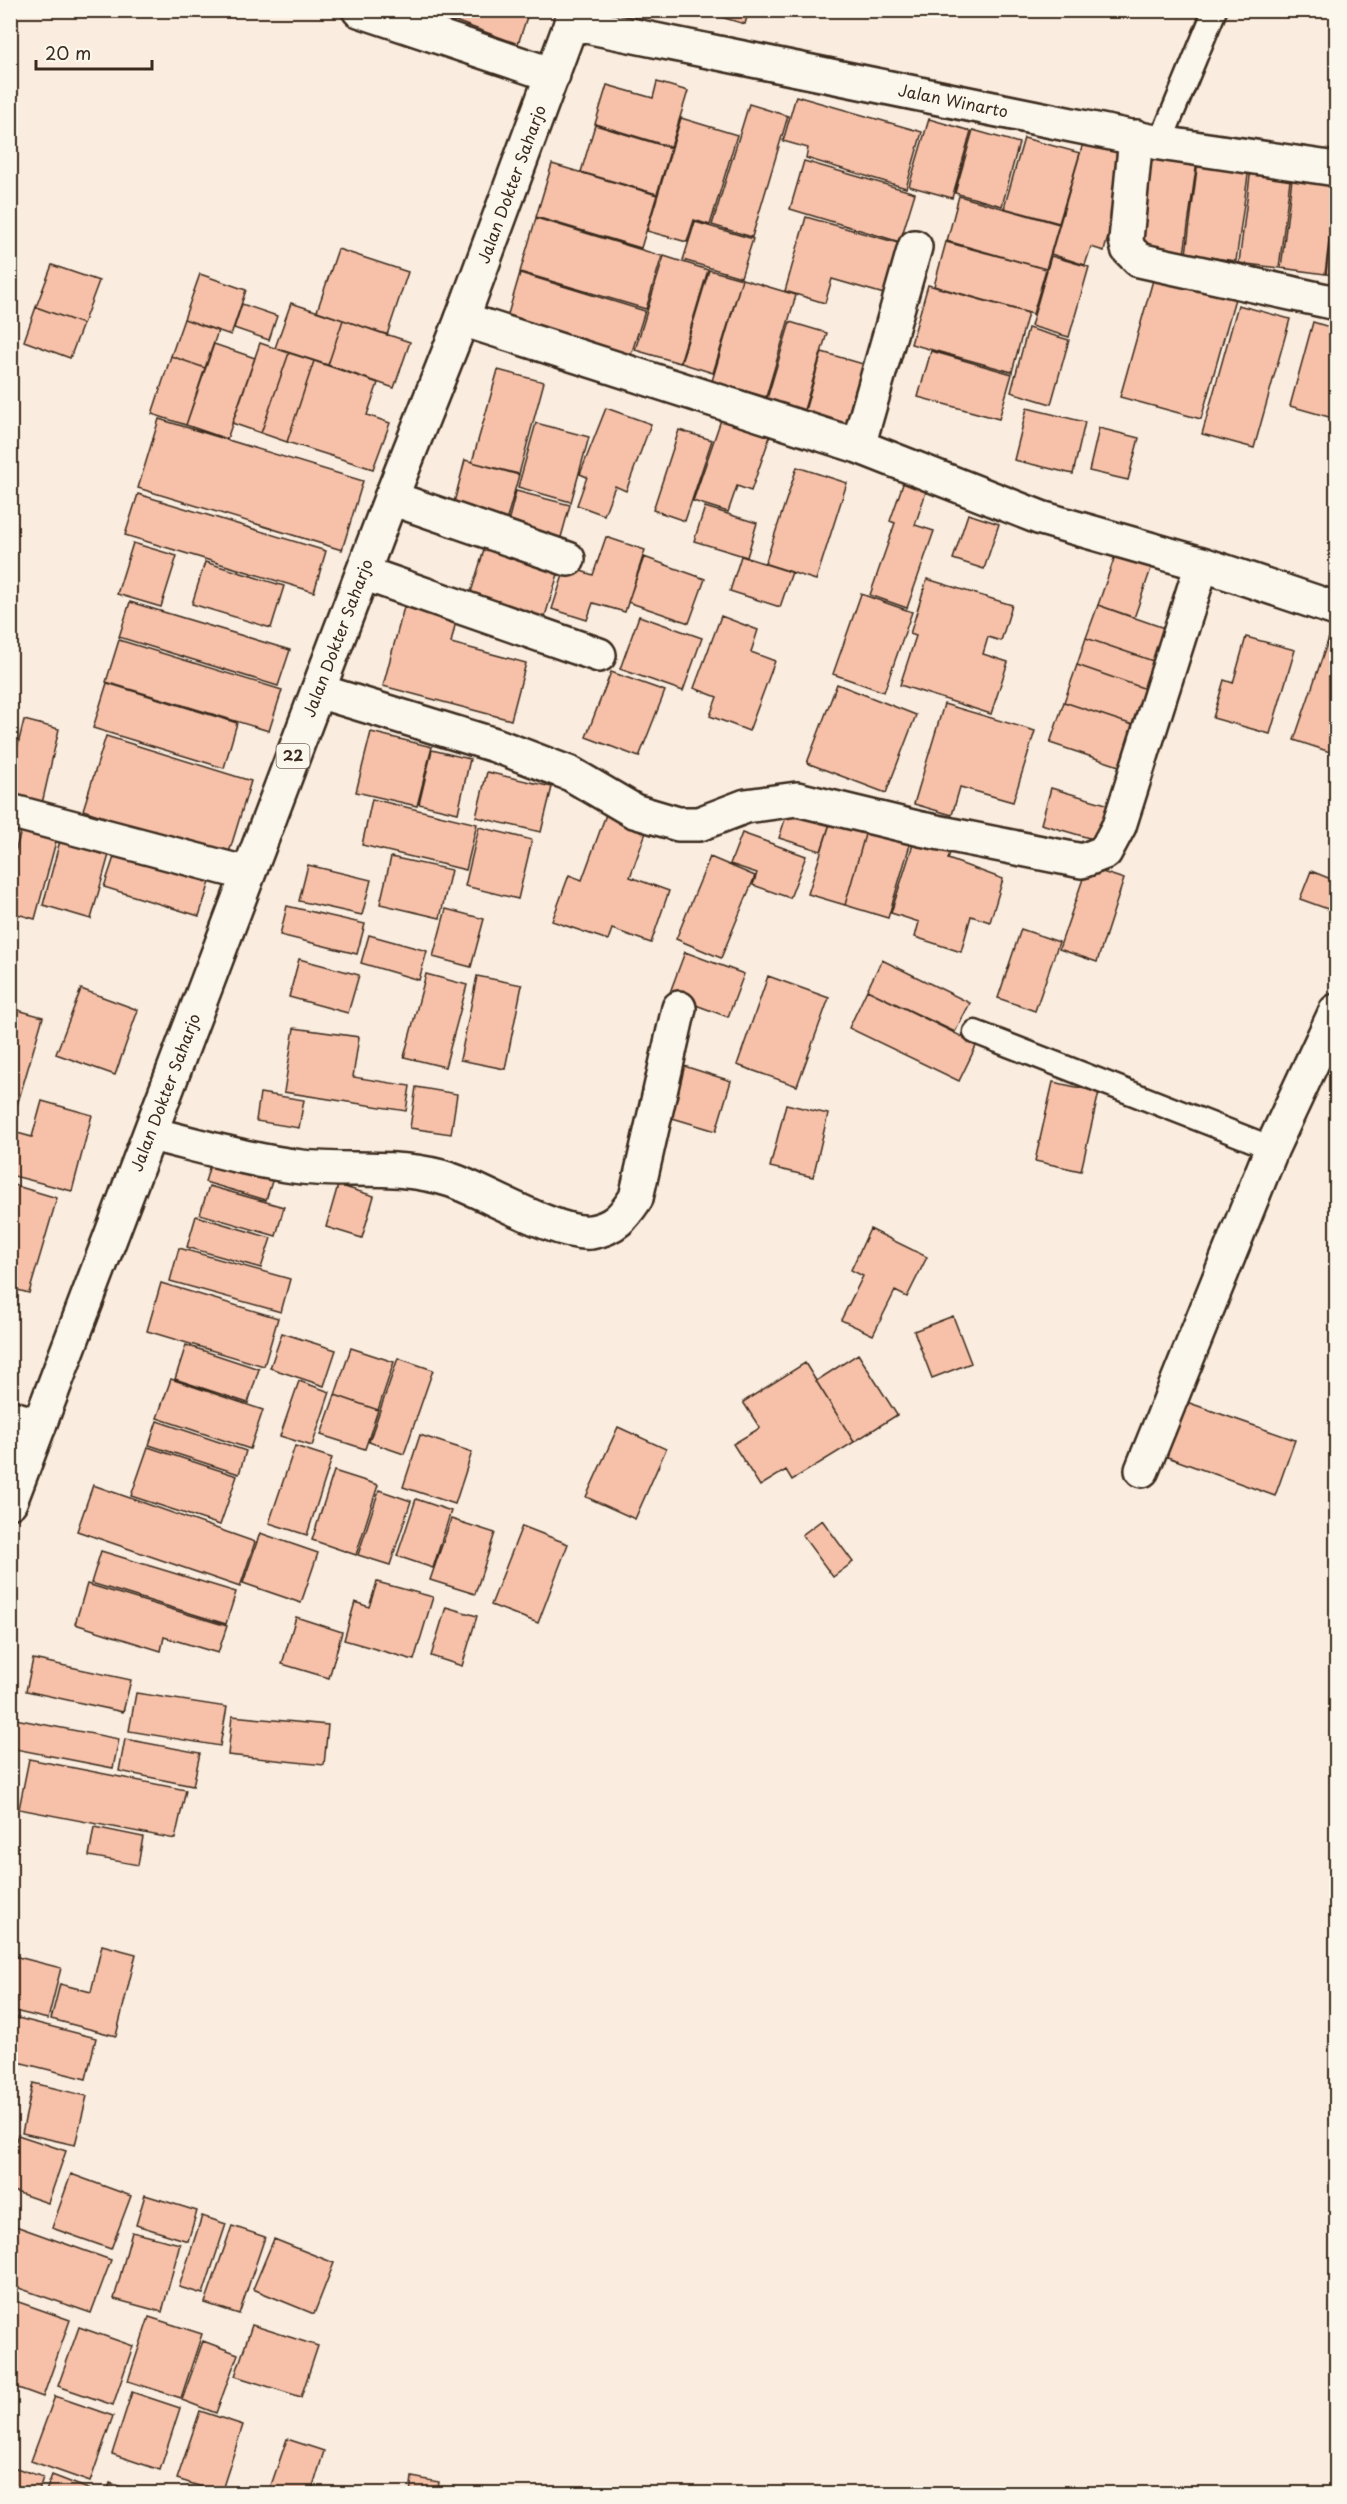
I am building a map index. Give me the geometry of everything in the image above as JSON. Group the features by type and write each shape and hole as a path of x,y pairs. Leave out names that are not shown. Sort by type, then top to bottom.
{"main road":[{"path":"359,10 553,75"},
{"name":"Jalan Dokter Saharjo","path":"10,1502 25,1421 151,1134 391,498 462,319 574,17"},
{"name":"Jalan Winarto","path":"574,17 1148,140 1336,169"},
{"path":"1148,140 1126,240 1128,249 1138,260 1336,303"},
{"path":"858,446 915,247"},
{"path":"462,319 858,446 1041,518 1202,564 1336,609"},
{"path":"391,498 568,559"},
{"path":"318,691 495,745 572,774 634,811 678,824 699,824 746,806 797,799 921,829 1082,861 1105,852 1119,826 1202,564"},
{"path":"363,573 599,655"},
{"path":"10,811 248,874"},
{"path":"151,1134 257,1161 304,1167 410,1172 450,1180 566,1229 591,1232 620,1222 636,1198 679,1008"},
{"path":"1142,1470 1272,1148 1336,1011"}],"lane":[{"path":"1148,140 1215,10"},
{"path":"975,1032 1272,1148"}],"building":[{"path":"425,10 527,10 529,11 518,44"},
{"path":"697,10 749,10 745,24"},
{"path":"657,82 688,91 671,147 595,124 607,85 653,98"},
{"path":"796,96 922,132 906,188 806,158 808,148 783,141"},
{"path":"749,104 788,116 752,237 712,225"},
{"path":"681,118 737,135 710,225 694,220 687,242 647,231"},
{"path":"929,119 971,131 952,198 909,186"},
{"path":"595,125 671,148 657,194 581,172"},
{"path":"973,130 1019,143 1002,206 955,193"},
{"path":"1024,138 1080,153 1059,223 1004,208"},
{"path":"1084,140 1132,154 1104,251 1091,247 1085,265 1051,254"},
{"path":"1149,154 1197,161 1184,254 1136,248"},
{"path":"804,161 915,193 900,242 790,209"},
{"path":"1198,161 1249,168 1236,261 1186,254"},
{"path":"552,164 657,195 641,248 536,217"},
{"path":"1251,168 1291,172 1279,268 1239,263"},
{"path":"1292,179 1336,184 1325,274 1281,268"},
{"path":"1336,193 1336,275 1326,274"},
{"path":"959,196 1059,224 1046,269 947,241"},
{"path":"806,217 898,243 884,294 832,279 825,303 785,291"},
{"path":"536,218 662,256 646,309 520,272"},
{"path":"695,222 753,239 741,277 683,260"},
{"path":"946,242 1046,269 1033,314 934,286"},
{"path":"338,249 408,272 387,335 317,311"},
{"path":"664,256 708,270 680,363 635,350"},
{"path":"1051,256 1089,267 1069,337 1031,326"},
{"path":"52,265 99,281 83,324 36,307"},
{"path":"709,270 742,279 713,373 681,363"},
{"path":"520,273 645,311 630,358 506,321"},
{"path":"1155,273 1236,295 1201,419 1120,397"},
{"path":"200,274 246,290 231,335 184,319"},
{"path":"742,279 796,295 766,397 712,381"},
{"path":"928,285 1028,313 1012,372 911,344"},
{"path":"291,303 343,320 328,365 275,348"},
{"path":"242,304 277,316 269,340 234,328"},
{"path":"1238,305 1290,319 1254,448 1202,434"},
{"path":"36,307 83,324 70,358 24,341"},
{"path":"184,319 218,331 205,368 171,356"},
{"path":"343,320 410,342 394,388 328,365"},
{"path":"790,322 827,333 803,413 766,402"},
{"path":"1313,322 1336,329 1336,419 1290,406"},
{"path":"1028,328 1069,340 1051,404 1011,392"},
{"path":"260,343 289,353 261,433 232,423"},
{"path":"214,344 255,358 227,439 186,425"},
{"path":"931,351 1012,374 999,419 918,397"},
{"path":"822,352 863,364 845,426 804,414"},
{"path":"289,353 314,361 287,442 261,433"},
{"path":"171,356 205,368 186,425 152,414"},
{"path":"314,361 378,383 367,415 390,423 373,469 287,442"},
{"path":"498,370 544,382 519,474 472,462"},
{"path":"606,408 651,424 626,491 615,486 604,515 577,505 587,477 580,474"},
{"path":"1027,408 1085,422 1073,474 1014,460"},
{"path":"724,411 773,428 751,491 737,486 728,512 693,501"},
{"path":"159,419 363,481 342,550 138,488"},
{"path":"536,423 589,437 571,502 518,487"},
{"path":"1099,428 1139,438 1128,480 1089,471"},
{"path":"679,430 712,440 685,521 653,510"},
{"path":"465,460 519,475 504,529 451,514"},
{"path":"797,467 847,483 816,580 765,564"},
{"path":"904,481 927,489 915,525 934,531 907,608 870,595 895,523 890,521"},
{"path":"516,491 570,505 558,548 505,534"},
{"path":"138,494 326,551 314,592 125,535"},
{"path":"705,507 757,523 747,557 694,541"},
{"path":"968,514 999,524 984,569 953,559"},
{"path":"606,537 645,550 625,612 593,603 587,620 552,609 566,566 593,575"},
{"path":"133,543 177,556 161,607 117,594"},
{"path":"485,547 559,571 541,629 467,605"},
{"path":"1117,550 1153,563 1134,618 1098,605"},
{"path":"741,556 792,572 780,607 730,591"},
{"path":"644,557 705,579 689,623 628,602"},
{"path":"205,562 284,586 271,628 192,604"},
{"path":"927,579 1012,605 1001,641 988,637 983,654 1008,662 991,714 900,685 916,636 910,634"},
{"path":"861,594 912,612 884,692 833,674"},
{"path":"130,602 290,650 278,686 119,637"},
{"path":"1098,605 1167,629 1156,662 1086,638"},
{"path":"404,607 456,621 451,643 526,663 511,720 383,686"},
{"path":"639,616 702,638 683,691 620,669"},
{"path":"721,616 758,630 751,652 775,661 749,731 710,716 717,697 694,688"},
{"path":"1333,626 1336,627 1336,754 1294,740"},
{"path":"1246,637 1295,650 1270,734 1213,718 1224,680 1233,683"},
{"path":"1086,638 1156,662 1146,689 1077,665"},
{"path":"119,640 282,690 269,731 106,682"},
{"path":"1077,665 1146,689 1133,725 1064,702"},
{"path":"611,672 665,691 639,757 586,737"},
{"path":"107,683 237,723 224,768 93,728"},
{"path":"837,684 916,715 886,793 807,763"},
{"path":"1064,702 1133,725 1119,766 1050,743"},
{"path":"944,704 1035,731 1013,802 960,787 952,815 914,804"},
{"path":"24,720 59,729 41,808 10,801 10,777"},
{"path":"371,732 432,747 417,806 356,792"},
{"path":"106,736 251,781 225,866 104,829 108,818 83,810"},
{"path":"432,750 470,759 458,813 419,804"},
{"path":"487,772 552,787 541,832 476,817"},
{"path":"1051,788 1113,806 1103,842 1041,824"},
{"path":"372,799 477,824 466,870 362,845"},
{"path":"791,801 833,814 821,851 779,838"},
{"path":"608,809 649,824 630,877 669,891 651,943 612,929 608,940 552,921 569,875 582,880"},
{"path":"833,814 868,824 845,905 808,894"},
{"path":"868,824 912,838 888,918 845,905"},
{"path":"479,827 532,840 518,899 465,886"},
{"path":"22,828 57,838 35,919 10,912 10,869"},
{"path":"742,833 806,856 790,898 753,885 757,873 730,864"},
{"path":"916,835 952,846 948,859 1003,879 990,922 971,916 961,952 915,937 919,922 891,913"},
{"path":"61,837 110,851 91,919 43,905"},
{"path":"116,851 211,879 199,916 104,887"},
{"path":"391,857 451,870 440,918 380,904"},
{"path":"710,857 755,876 721,958 676,939"},
{"path":"308,865 371,880 362,915 299,901"},
{"path":"1087,867 1124,879 1097,962 1059,949"},
{"path":"1311,871 1336,881 1336,912 1300,899"},
{"path":"287,906 365,924 357,954 280,935"},
{"path":"446,909 484,919 471,967 433,957"},
{"path":"1021,929 1059,942 1035,1011 998,998"},
{"path":"369,935 427,951 419,980 361,963"},
{"path":"685,952 744,974 728,1017 669,995"},
{"path":"299,959 359,975 348,1013 289,997"},
{"path":"882,960 970,1003 955,1032 867,990"},
{"path":"426,974 467,985 445,1067 404,1057"},
{"path":"477,976 522,985 505,1069 460,1060"},
{"path":"768,976 829,998 797,1086 737,1065"},
{"path":"81,989 138,1010 115,1075 56,1054"},
{"path":"867,990 977,1044 959,1081 849,1028"},
{"path":"10,1008 43,1017 16,1109 10,1107"},
{"path":"294,1028 359,1037 353,1077 410,1086 406,1111 284,1092"},
{"path":"684,1066 731,1081 716,1131 669,1117"},
{"path":"1053,1082 1099,1092 1081,1171 1035,1161"},
{"path":"416,1087 457,1094 451,1134 410,1128"},
{"path":"260,1093 304,1100 299,1128 256,1121"},
{"path":"42,1101 92,1115 72,1191 10,1175 10,1131 32,1137"},
{"path":"786,1104 828,1114 813,1177 770,1167"},
{"path":"214,1151 276,1169 266,1200 205,1182"},
{"path":"10,1184 57,1198 29,1293 10,1288"},
{"path":"338,1185 374,1196 362,1238 326,1227"},
{"path":"209,1186 284,1207 276,1236 200,1214"},
{"path":"196,1216 271,1238 261,1268 187,1247"},
{"path":"870,1229 927,1257 907,1297 895,1291 873,1335 841,1320 863,1276 851,1270"},
{"path":"179,1248 290,1279 281,1312 170,1281"},
{"path":"161,1283 278,1318 264,1366 147,1331"},
{"path":"953,1316 971,1363 932,1378 914,1331"},
{"path":"282,1333 336,1350 324,1386 270,1368"},
{"path":"186,1345 259,1369 248,1403 175,1379"},
{"path":"351,1348 394,1362 378,1410 335,1395"},
{"path":"858,1354 897,1415 854,1442 816,1381"},
{"path":"398,1358 433,1370 404,1454 369,1442"},
{"path":"805,1363 854,1442 792,1480 786,1470 760,1486 733,1444 760,1428 743,1402"},
{"path":"171,1379 263,1410 250,1449 157,1418"},
{"path":"299,1381 330,1392 312,1446 280,1436"},
{"path":"335,1395 378,1410 365,1449 321,1435"},
{"path":"1181,1400 1295,1440 1275,1496 1162,1455"},
{"path":"157,1421 246,1451 239,1474 149,1445"},
{"path":"618,1427 666,1449 635,1519 586,1497"},
{"path":"420,1435 472,1452 455,1504 403,1487"},
{"path":"295,1446 332,1458 307,1535 269,1523"},
{"path":"148,1447 237,1476 220,1525 131,1496"},
{"path":"334,1471 378,1485 356,1555 312,1540"},
{"path":"93,1485 255,1542 240,1587 77,1531"},
{"path":"379,1490 411,1501 390,1565 358,1555"},
{"path":"416,1499 451,1511 433,1568 397,1556"},
{"path":"451,1519 495,1533 475,1594 430,1580"},
{"path":"822,1520 853,1562 833,1577 802,1535"},
{"path":"522,1526 568,1544 538,1623 491,1605"},
{"path":"260,1533 318,1553 301,1603 243,1583"},
{"path":"101,1551 236,1592 226,1624 91,1583"},
{"path":"377,1582 433,1597 414,1660 344,1640 355,1602 369,1607"},
{"path":"87,1584 227,1626 218,1653 164,1637 161,1651 75,1624"},
{"path":"446,1607 477,1616 462,1666 431,1656"},
{"path":"296,1617 342,1632 329,1678 282,1664"},
{"path":"33,1659 131,1680 123,1712 26,1691"},
{"path":"136,1693 227,1707 220,1746 129,1731"},
{"path":"232,1716 328,1725 324,1765 228,1755"},
{"path":"10,1718 119,1739 113,1768 10,1748"},
{"path":"125,1739 200,1753 193,1786 119,1771"},
{"path":"29,1759 186,1790 175,1839 19,1809"},
{"path":"94,1827 143,1837 138,1865 89,1856"},
{"path":"10,1845 15,1846 10,1862"},
{"path":"102,1945 136,1954 116,2036 51,2019 60,1984 91,1992"},
{"path":"10,1955 61,1968 48,2019 10,2010"},
{"path":"14,2017 96,2038 86,2079 10,2060 10,2032"},
{"path":"33,2083 87,2096 75,2145 22,2133"},
{"path":"18,2135 66,2151 48,2203 10,2190 10,2156"},
{"path":"71,2174 131,2196 111,2249 52,2228"},
{"path":"145,2195 197,2211 188,2241 136,2225"},
{"path":"202,2216 226,2224 203,2294 179,2287"},
{"path":"10,2224 111,2260 91,2313 10,2285"},
{"path":"232,2226 265,2237 239,2314 205,2303"},
{"path":"132,2232 180,2244 162,2312 114,2299"},
{"path":"274,2239 334,2263 314,2314 253,2289"},
{"path":"10,2299 70,2320 43,2397 10,2385"},
{"path":"149,2317 202,2334 181,2398 128,2381"},
{"path":"252,2325 318,2346 301,2397 235,2376"},
{"path":"79,2327 133,2346 113,2405 58,2386"},
{"path":"203,2341 238,2354 216,2413 182,2400"},
{"path":"132,2392 180,2408 160,2470 112,2454"},
{"path":"55,2396 113,2416 90,2482 31,2461"},
{"path":"200,2411 243,2425 221,2493 177,2479"},
{"path":"287,2439 324,2451 311,2494 268,2494"},
{"path":"10,2466 43,2477 38,2494 10,2494"},
{"path":"52,2475 91,2490 90,2494 45,2494"},
{"path":"412,2477 439,2482 437,2494 410,2494"},
{"path":"110,2483 142,2494 107,2494"}]}
